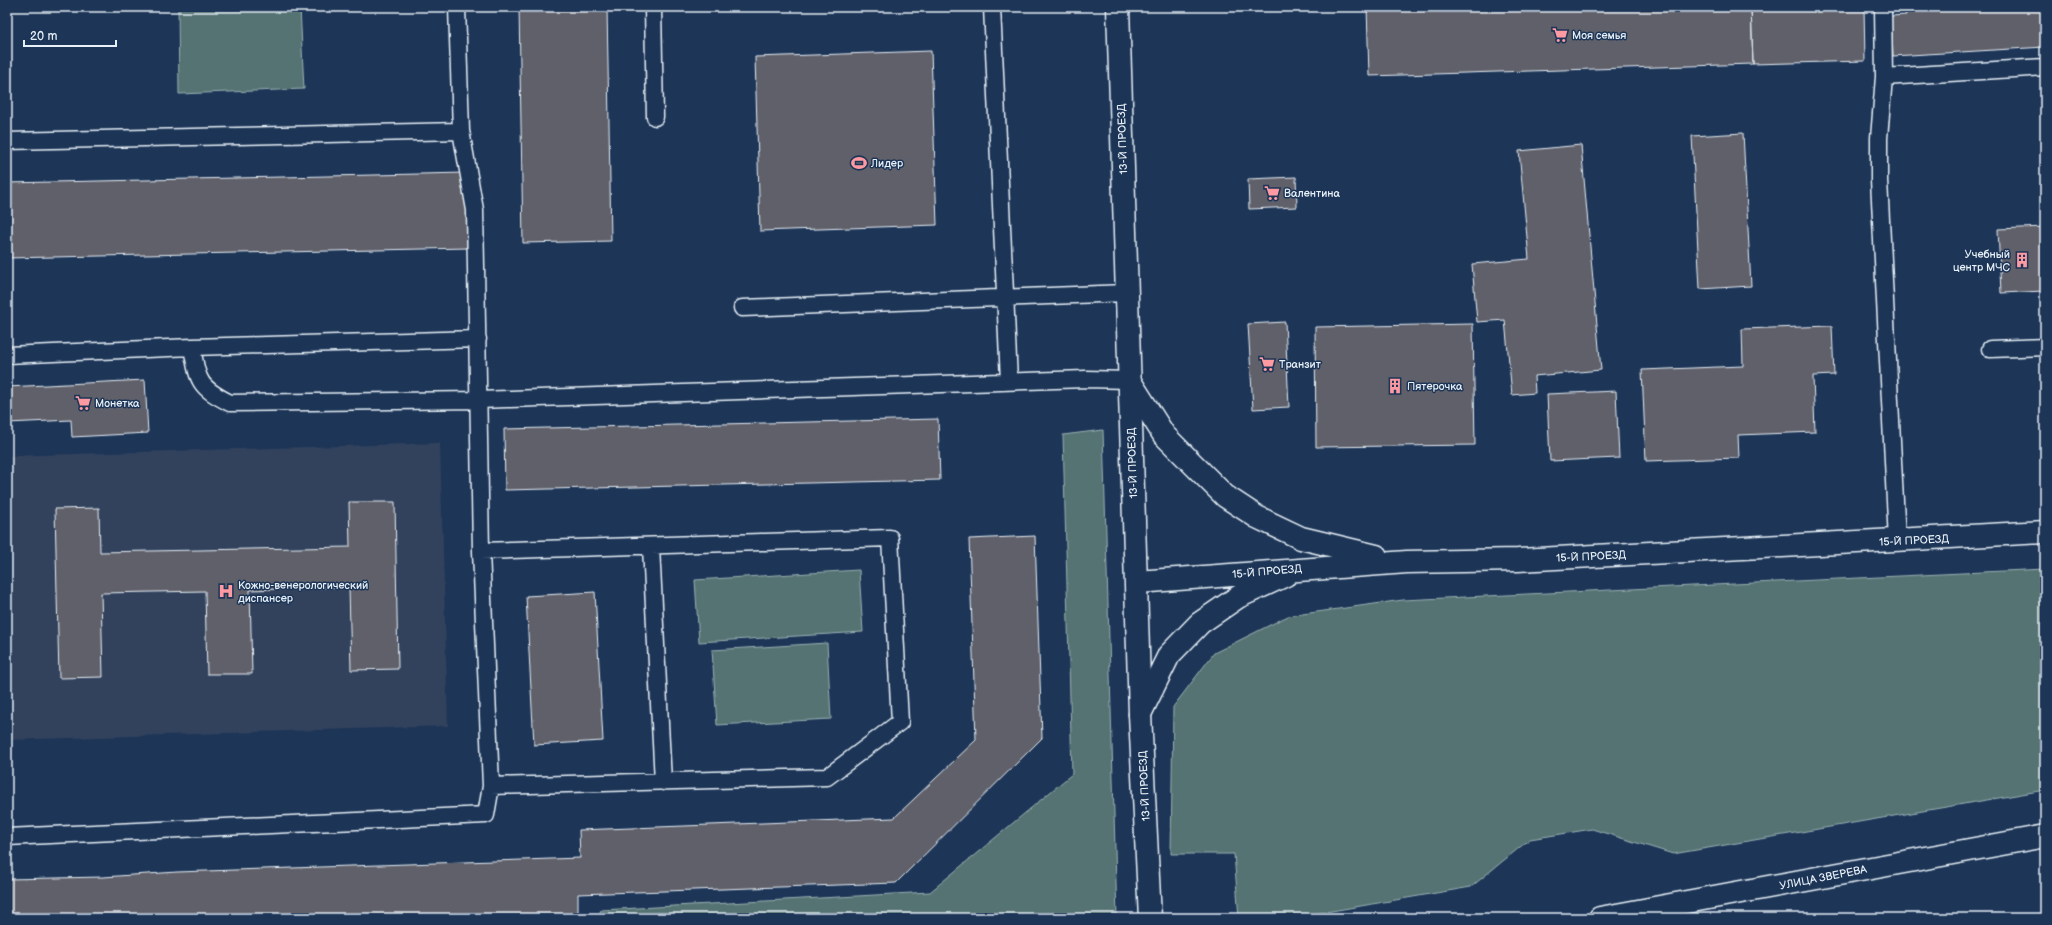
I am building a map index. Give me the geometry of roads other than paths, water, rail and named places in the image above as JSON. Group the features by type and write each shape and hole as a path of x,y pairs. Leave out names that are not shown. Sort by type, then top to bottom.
{"street":[{"name":"13-Й ПРОЕЗД","path":"1118,7 1140,714 1150,918"},
{"path":"1129,380 1164,435 1225,496 1257,518 1300,538 1342,549 1407,562"},
{"name":"15-Й ПРОЕЗД","path":"1137,582 1407,562 1518,560 2045,532"},
{"path":"1140,714 1170,655 1200,623 1238,597 1300,569"},
{"name":"УЛИЦА ЗВЕРЕВА","path":"1600,918 1638,915 2045,836"}],"lane":[{"path":"7,837 486,815 492,786 481,551 475,210 461,131 457,7"},
{"path":"653,7 655,117"},
{"path":"992,7 1009,381"},
{"path":"1884,7 1884,77 1879,138 1879,180 1897,541"},
{"path":"1884,77 2045,67"},
{"path":"7,141 461,131"},
{"path":"742,308 1126,293"},
{"path":"7,355 192,347 478,340"},
{"path":"192,347 197,377 208,392 230,403 478,400 1009,381 1086,379 1129,380"},
{"path":"1990,349 2045,347"},
{"path":"481,551 651,547 890,538 900,722 827,777 492,786"},
{"path":"651,547 663,782"}],"place":[{"name":"Моя семья","path":"1560,35"},
{"name":"Лидер","path":"859,163"},
{"name":"Валентина","path":"1272,193"},
{"name":"Учебный центр МЧС","path":"2022,260"},
{"name":"Транзит","path":"1267,364"},
{"name":"Пятерочка","path":"1395,386"},
{"name":"Монетка","path":"83,403"},
{"name":"Кожно-венерологический диспансер","path":"226,591"}]}
